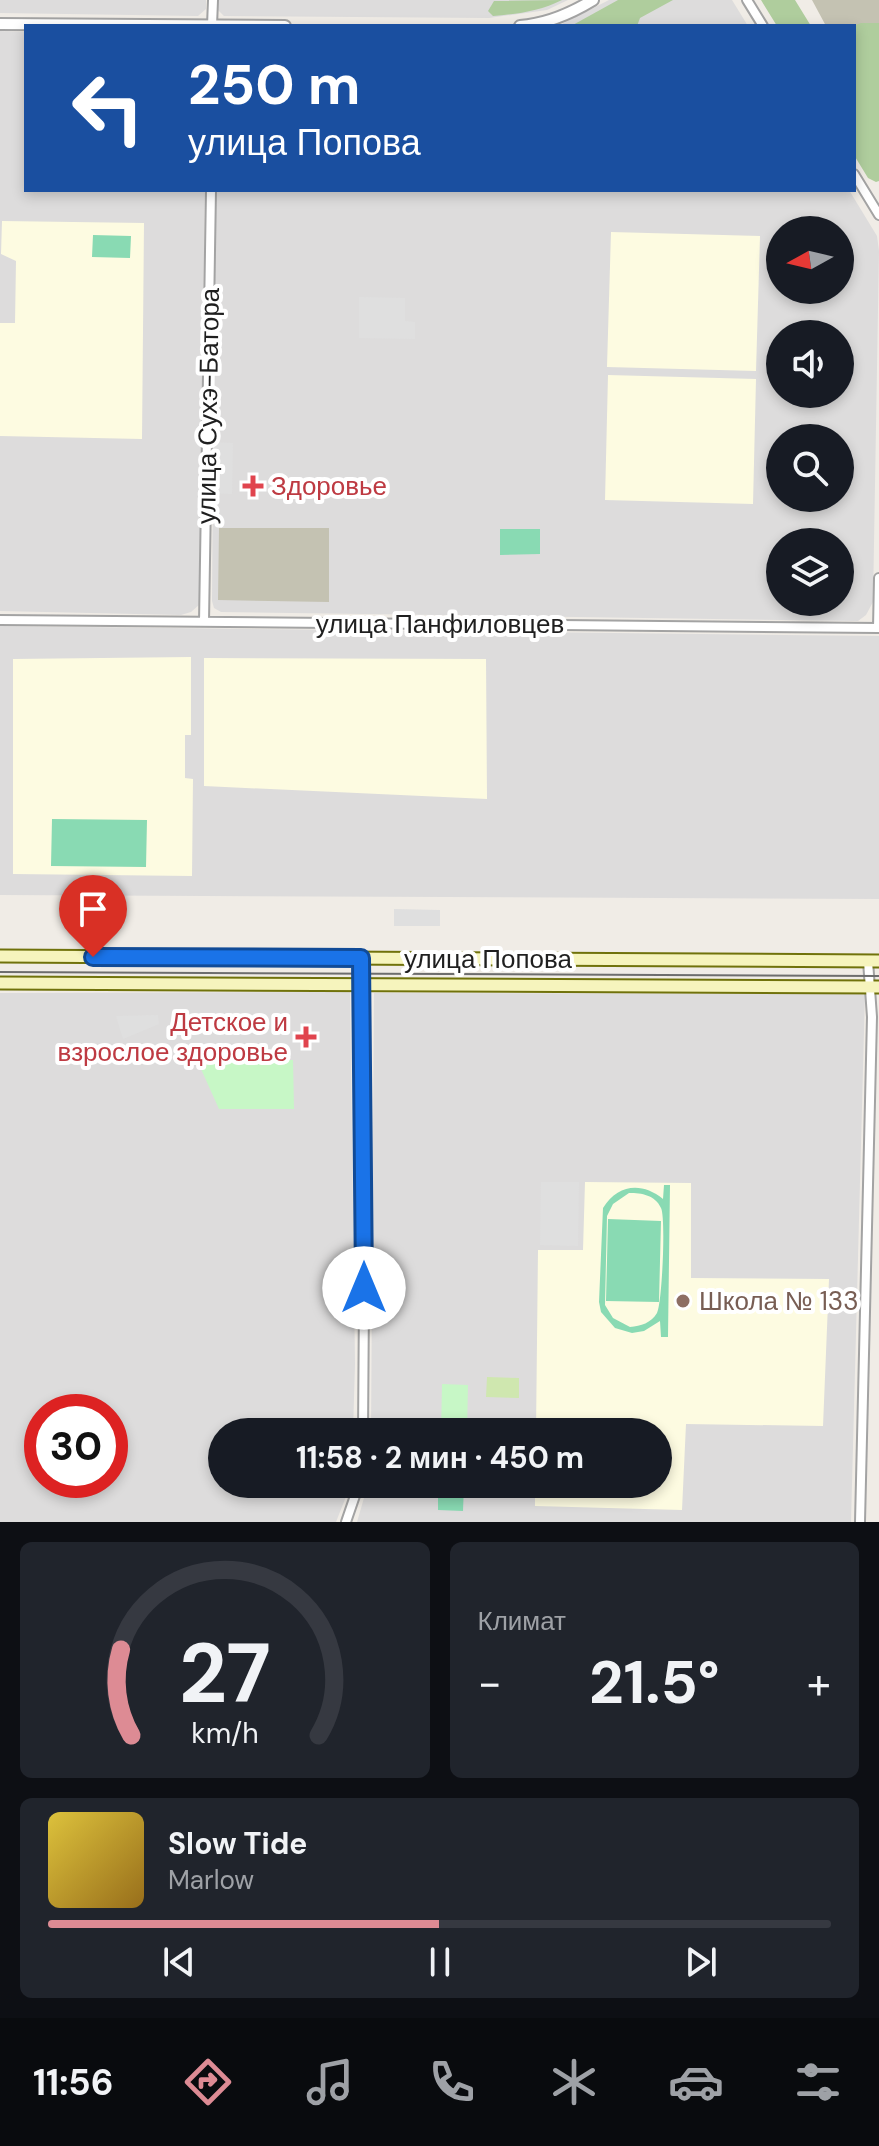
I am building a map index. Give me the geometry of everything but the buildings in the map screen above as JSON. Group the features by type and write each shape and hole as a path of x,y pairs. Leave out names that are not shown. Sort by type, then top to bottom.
{"main road":[{"name":"улица Попова","path":"0,956 874,961"},
{"name":"улица Попова","path":"0,983 875,987"}],"street":[{"path":"212,24 213,0"},
{"path":"539,24 561,17 593,0"},
{"path":"747,0 762,24"},
{"path":"0,24 24,24"},
{"path":"856,177 879,215"},
{"name":"улица Сухэ-Батора","path":"204,622 211,192"},
{"path":"878,628 879,578"},
{"name":"улица Панфиловцев","path":"0,620 878,628"},
{"path":"361,958 365,1166 363,1418"},
{"path":"860,1522 874,961"},
{"path":"346,1522 354,1498"}],"shaded area":[{"path":"0,0 206,0 206,9 198,16 0,13"},
{"path":"217,0 568,0 547,10 489,18 224,16 217,9"},
{"path":"609,0 732,0 747,24 562,24"},
{"path":"812,0 879,0 879,41 856,27 856,24 825,24"},
{"path":"0,31 24,32 24,192 205,192 199,605 181,615 0,611"},
{"path":"215,192 850,192 877,236 879,251 873,602 866,615 858,621 221,612 214,608 212,601"},
{"path":"2,221 144,223 142,439 0,436 0,323 15,323 16,261 1,254"},
{"path":"611,232 760,236 756,371 607,367"},
{"path":"359,297 405,298 405,321 415,322 415,339 359,338"},
{"path":"608,375 756,379 753,504 605,500"},
{"path":"213,442 233,443 232,494 213,493"},
{"path":"219,528 329,528 329,602 218,600"},
{"path":"0,626 879,636 879,899 0,895"},
{"path":"191,657 191,735 185,735 185,778 193,779 192,876 13,874 13,659"},
{"path":"204,658 486,659 487,799 204,786"},
{"path":"394,909 440,910 440,926 394,926"},
{"path":"350,992 353,1418 208,1418 208,1498 345,1498 336,1522 0,1522 0,993"},
{"path":"374,993 865,994 851,1522 357,1522 364,1498 672,1498 672,1418 371,1418"},
{"path":"158,1015 159,1024 123,1039 116,1016"},
{"path":"541,1182 579,1182 578,1246 540,1245"},
{"name":"Школа № 133","path":"585,1182 691,1183 691,1278 829,1279 823,1426 686,1424 682,1510 535,1506 535,1498 672,1498 672,1418 536,1418 538,1250 583,1250"}],"green space":[{"path":"562,0 520,13 493,16 488,11 494,1"},
{"path":"618,0 673,0 640,18 638,24 575,24"},
{"path":"761,0 795,0 810,24 776,24"},
{"path":"879,23 879,181 876,182 868,178 856,158 856,25"},
{"path":"93,235 131,236 130,258 92,257"},
{"path":"500,529 540,529 540,554 500,555"},
{"path":"52,819 147,820 146,867 51,866"},
{"path":"207,1060 293,1060 294,1109 219,1109 201,1069"},
{"path":"664,1185 670,1185 668,1337 661,1337 660,1321 644,1331 632,1333 615,1328 601,1312 599,1302 603,1208 616,1194 631,1188 647,1190 663,1199","holes":["629,1193 652,1198 661,1208 663,1227 657,1313 645,1323 630,1327 613,1318 605,1305 607,1216 613,1204"]},
{"path":"608,1219 661,1221 659,1302 606,1301"},
{"path":"487,1377 519,1378 519,1398 486,1397"},
{"path":"442,1384 468,1385 467,1418 441,1418"},
{"path":"438,1498 463,1498 463,1511 438,1510"}],"tram line":[{"path":"0,972 879,976"}],"place":[{"name":"Здоровье","path":"253,486"},
{"name":"Детское и взрослое здоровье","path":"306,1037"},
{"name":"Школа № 133","path":"683,1301"}],"route":[{"path":"93,957 361,958 364,1288"}]}
